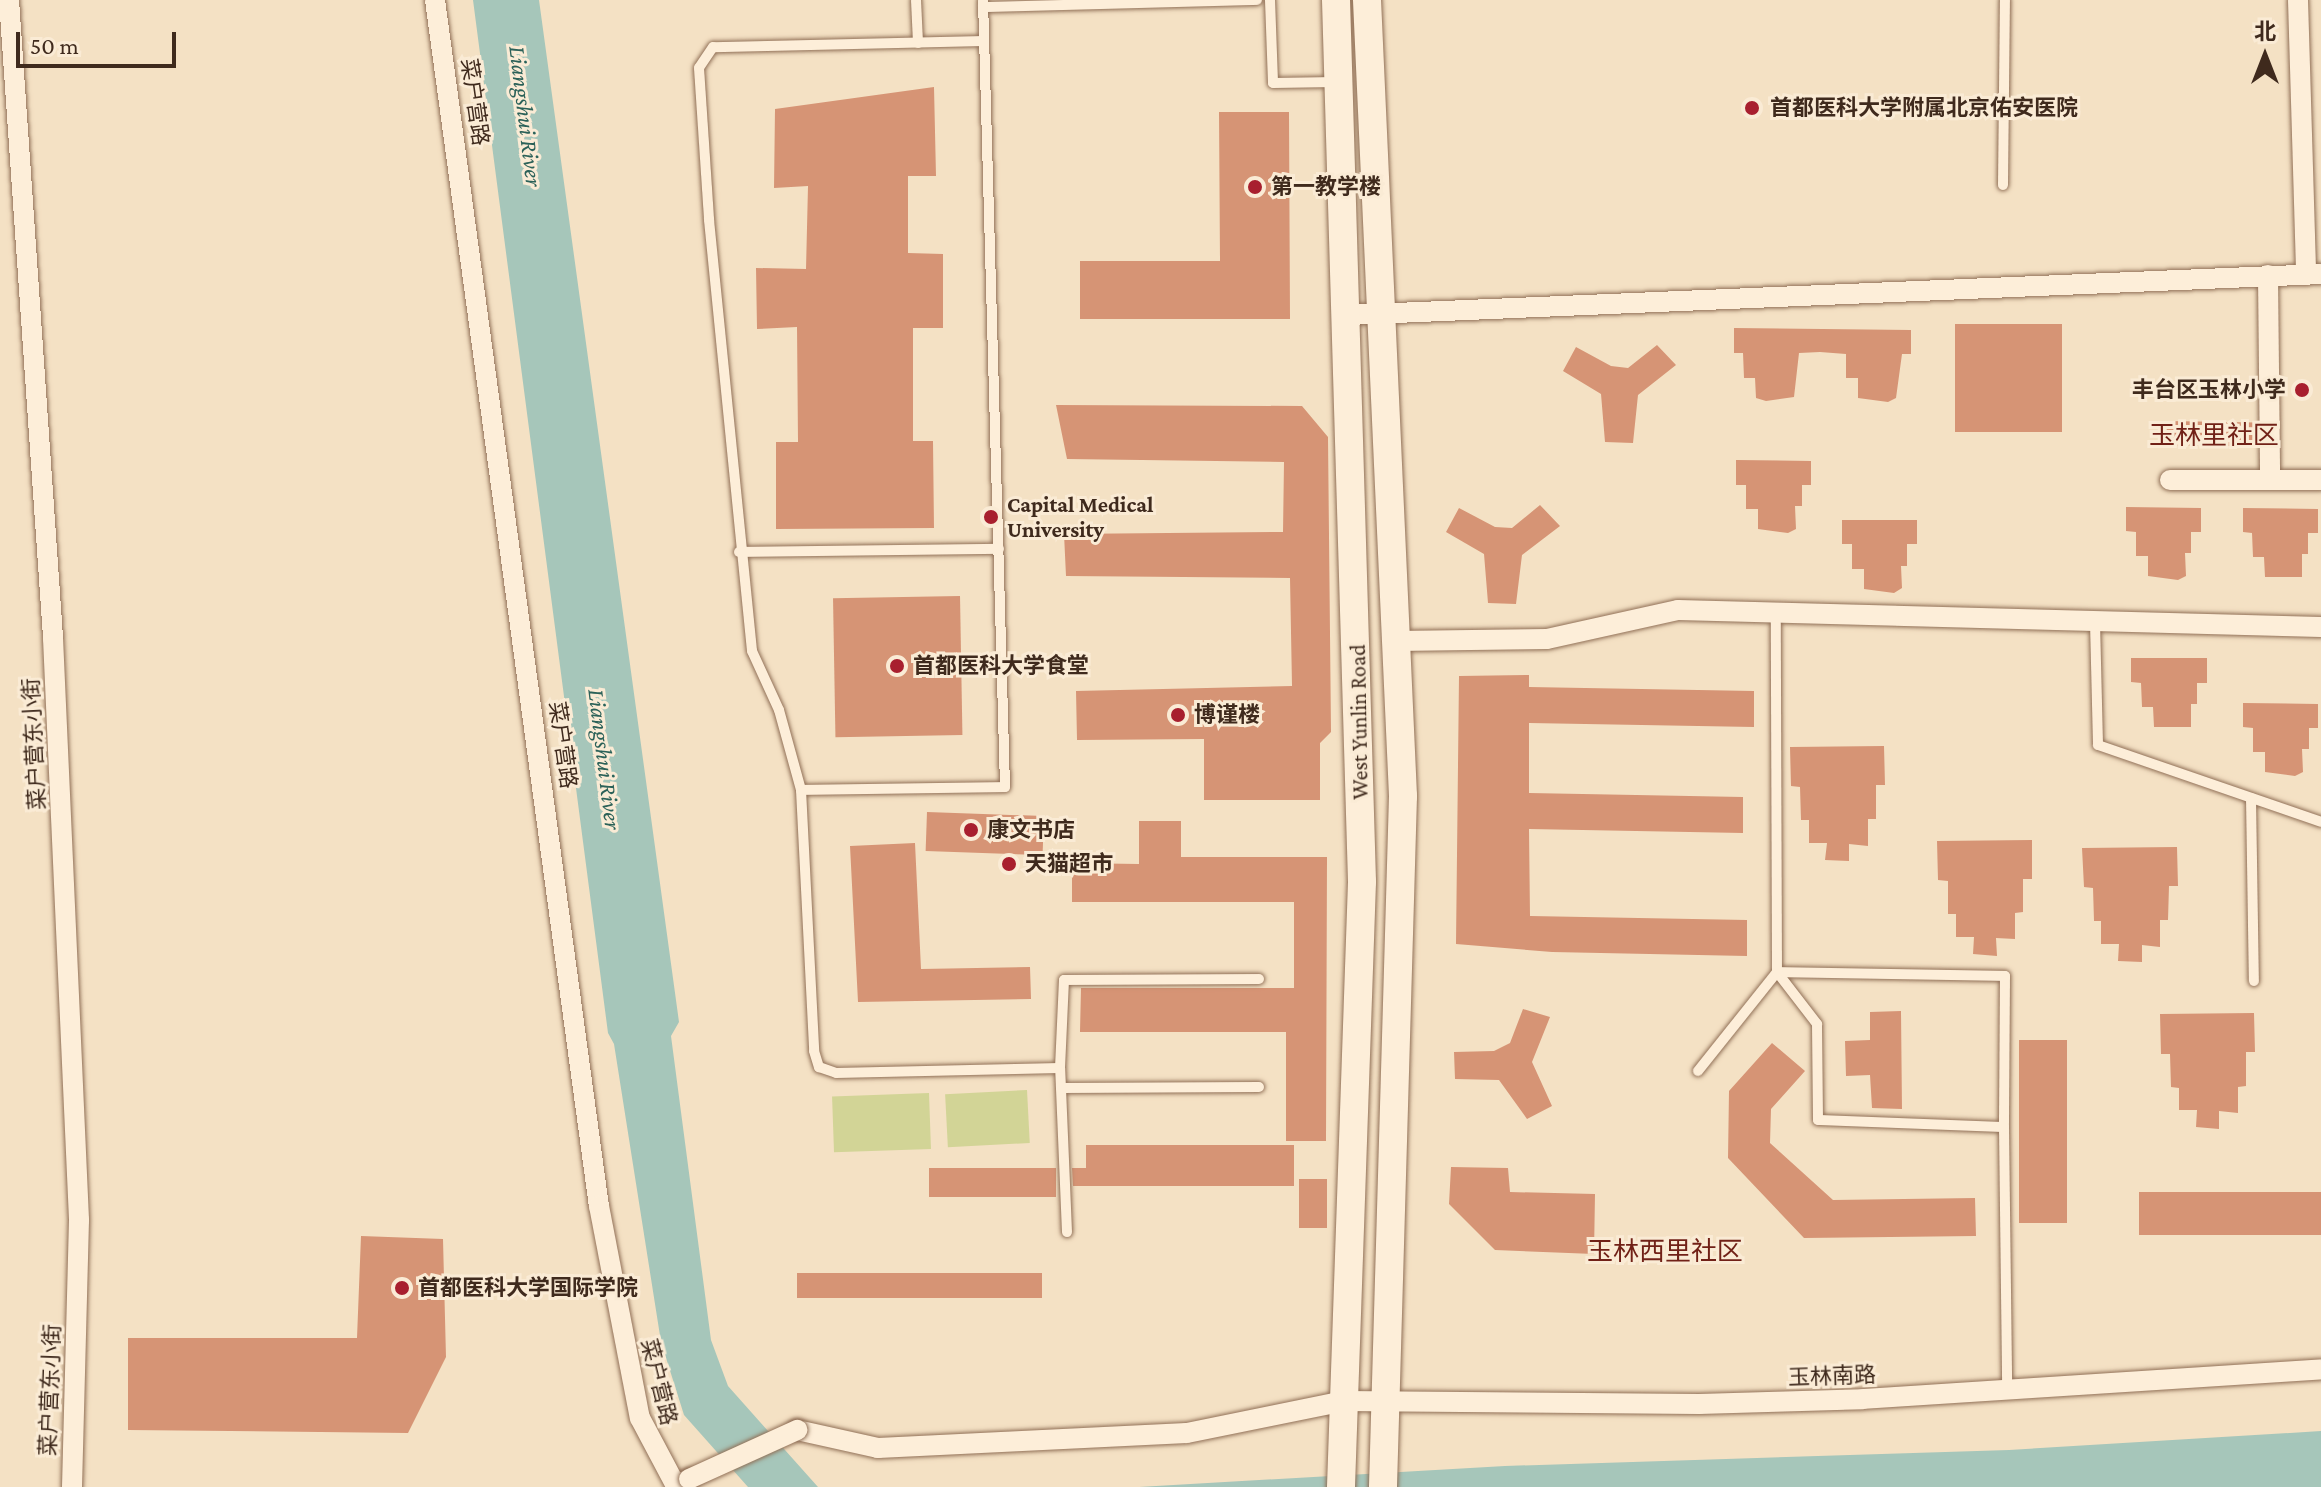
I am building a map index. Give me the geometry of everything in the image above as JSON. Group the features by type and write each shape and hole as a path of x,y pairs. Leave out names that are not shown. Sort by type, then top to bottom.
{"street":[{"name":"菜户营东小街","path":"9,0 53,638 79,1220 72,1487"},
{"name":"菜户营路","path":"435,0 599,1206 633,1394 648,1439 681,1484"},
{"name":"West Yunlin Road","path":"1336,0 1348,315 1362,882 1341,1487"},
{"name":"West Yunlin Road","path":"1367,0 1403,796 1383,1487"},
{"path":"1348,315 2313,275 2298,0"},
{"path":"2268,275 2270,480"},
{"path":"2170,480 2321,480"},
{"path":"1396,641 1547,639 1678,610 1776,610 2321,627"},
{"name":"玉林南路","path":"681,1484 797,1430 878,1448 1187,1433 1344,1401 1699,1404 2321,1369"}],"lane":[{"path":"916,0 918,43"},
{"path":"801,790 1005,787 983,4 1257,0"},
{"path":"1270,0 1273,83 1338,82"},
{"path":"2003,185 2005,0"},
{"path":"984,41 713,47 699,68 739,552 752,651 779,710 801,790 814,1051 819,1067 836,1073 1060,1068"},
{"path":"739,552 999,549"},
{"path":"1776,610 1777,972 1817,1024 1818,1120 2004,1127"},
{"path":"2095,622 2098,745 2321,822"},
{"path":"2251,798 2254,981"},
{"path":"1698,1071 1777,972"},
{"path":"1777,972 2005,976 2007,1389"},
{"path":"1067,1232 1060,1068 1063,986 1070,977 1259,979"},
{"path":"1061,1088 1259,1087"}],"green space":[{"path":"1027,1090 1030,1143 948,1147 945,1094"},
{"path":"929,1093 931,1149 834,1152 832,1096"}],"water":[{"name":"Liangshui River","path":"473,0 539,0 679,1022 671,1036 711,1340 728,1386 818,1487 748,1487 684,1415 661,1342 614,1044 608,1033"},
{"path":"2321,1431 2321,1487 1139,1487 1505,1466 2009,1450"}],"building":[{"path":"934,87 936,176 908,176 908,253 943,254 943,328 913,328 913,441 933,441 934,528 776,529 776,442 798,442 797,327 757,329 756,268 806,269 808,186 774,188 775,109"},
{"name":"第一教学楼","path":"1219,112 1289,112 1290,319 1080,319 1080,261 1220,261"},
{"path":"1955,324 2062,324 2062,432 1955,432"},
{"path":"1734,328 1911,330 1911,354 1902,354 1896,398 1888,402 1858,398 1858,378 1846,378 1846,354 1820,352 1799,353 1794,397 1766,401 1756,398 1755,378 1744,378 1743,353 1734,353"},
{"path":"1657,345 1676,365 1638,395 1633,443 1605,442 1601,394 1563,371 1576,347 1611,366 1628,368"},
{"path":"1056,405 1302,406 1328,437 1331,732 1320,743 1320,800 1204,800 1204,739 1077,740 1076,691 1292,686 1290,578 1066,576 1064,534 1283,532 1284,462 1067,459"},
{"path":"2167,421 2256,423 2256,447 2167,445"},
{"path":"1736,460 1811,461 1811,485 1802,485 1802,506 1795,506 1796,529 1788,533 1758,529 1758,509 1746,509 1746,485 1736,485"},
{"path":"1540,505 1560,526 1522,555 1516,604 1488,603 1484,554 1446,532 1459,508 1495,527 1512,528"},
{"path":"2126,507 2201,508 2201,532 2191,532 2191,553 2185,553 2186,576 2178,580 2148,576 2148,556 2136,556 2136,532 2126,531"},
{"path":"2243,508 2318,509 2318,533 2308,533 2308,554 2302,554 2302,577 2265,577 2264,557 2253,557 2252,533 2243,532"},
{"path":"1842,520 1917,520 1917,544 1907,544 1907,566 1901,566 1902,588 1894,593 1864,589 1864,569 1852,569 1852,544 1842,544"},
{"name":"首都医科大学食堂","path":"960,596 962,735 835,737 833,598"},
{"path":"2131,658 2207,658 2207,683 2197,683 2197,704 2191,704 2191,727 2154,727 2153,707 2142,707 2141,683 2131,682"},
{"path":"1529,675 1529,687 1754,691 1754,727 1529,723 1529,793 1743,797 1743,833 1529,829 1530,916 1747,920 1747,956 1552,952 1456,944 1459,676"},
{"path":"2243,703 2318,704 2318,728 2309,728 2309,749 2302,749 2303,772 2295,776 2265,772 2265,752 2253,752 2253,728 2243,727"},
{"path":"1884,746 1885,785 1876,785 1876,819 1868,819 1868,846 1849,844 1849,861 1825,860 1827,843 1809,843 1809,820 1801,820 1800,787 1791,786 1790,747"},
{"path":"927,812 1044,816 1043,855 926,851"},
{"path":"1139,821 1181,821 1181,857 1327,857 1326,1141 1286,1141 1286,1032 1080,1032 1081,988 1294,988 1294,902 1072,902 1072,863 1139,864"},
{"path":"2032,840 2032,879 2023,879 2023,912 2015,913 2015,939 1996,938 1997,956 1973,954 1974,937 1956,937 1956,914 1948,914 1948,881 1938,880 1937,841"},
{"path":"915,843 921,969 1030,967 1031,999 858,1002 850,846"},
{"path":"2177,847 2178,886 2169,886 2168,920 2160,920 2160,947 2142,945 2142,962 2118,961 2119,944 2101,944 2101,921 2094,921 2093,888 2084,887 2082,848"},
{"path":"1523,1009 1550,1017 1532,1062 1552,1106 1527,1119 1499,1080 1455,1079 1454,1052 1494,1051 1510,1043"},
{"path":"1901,1011 1902,1109 1872,1108 1870,1075 1846,1076 1845,1041 1870,1040 1870,1012"},
{"path":"2254,1013 2255,1052 2246,1052 2246,1086 2238,1087 2238,1113 2219,1111 2219,1129 2196,1127 2197,1110 2179,1110 2179,1088 2171,1087 2170,1054 2161,1054 2160,1014"},
{"path":"2019,1040 2067,1040 2067,1223 2019,1223"},
{"path":"1772,1043 1805,1071 1771,1109 1770,1143 1833,1200 1975,1198 1976,1236 1804,1238 1728,1158 1729,1091"},
{"path":"1086,1145 1294,1145 1294,1186 1073,1186 1072,1168 1086,1168"},
{"path":"1451,1167 1508,1168 1510,1192 1595,1194 1594,1254 1495,1250 1449,1204"},
{"path":"929,1168 1056,1168 1056,1197 929,1197"},
{"path":"1299,1179 1327,1179 1327,1228 1299,1228"},
{"path":"2139,1192 2321,1192 2321,1235 2139,1235"},
{"name":"首都医科大学国际学院","path":"361,1236 443,1239 446,1357 408,1433 128,1430 128,1338 357,1338"},
{"path":"797,1273 1042,1273 1042,1298 797,1298"}],"place":[{"name":"首都医科大学附属北京佑安医院","path":"1752,108"},
{"name":"第一教学楼","path":"1255,187"},
{"name":"丰台区玉林小学","path":"2302,390"},
{"name":"Capital Medical University","path":"991,517"},
{"name":"首都医科大学食堂","path":"897,666"},
{"name":"博谨楼","path":"1178,715"},
{"name":"康文书店","path":"971,830"},
{"name":"天猫超市","path":"1009,864"},
{"name":"首都医科大学国际学院","path":"402,1288"}],"district":[{"name":"玉林里社区","path":"2214,436"},
{"name":"玉林西里社区","path":"1665,1252"}]}
